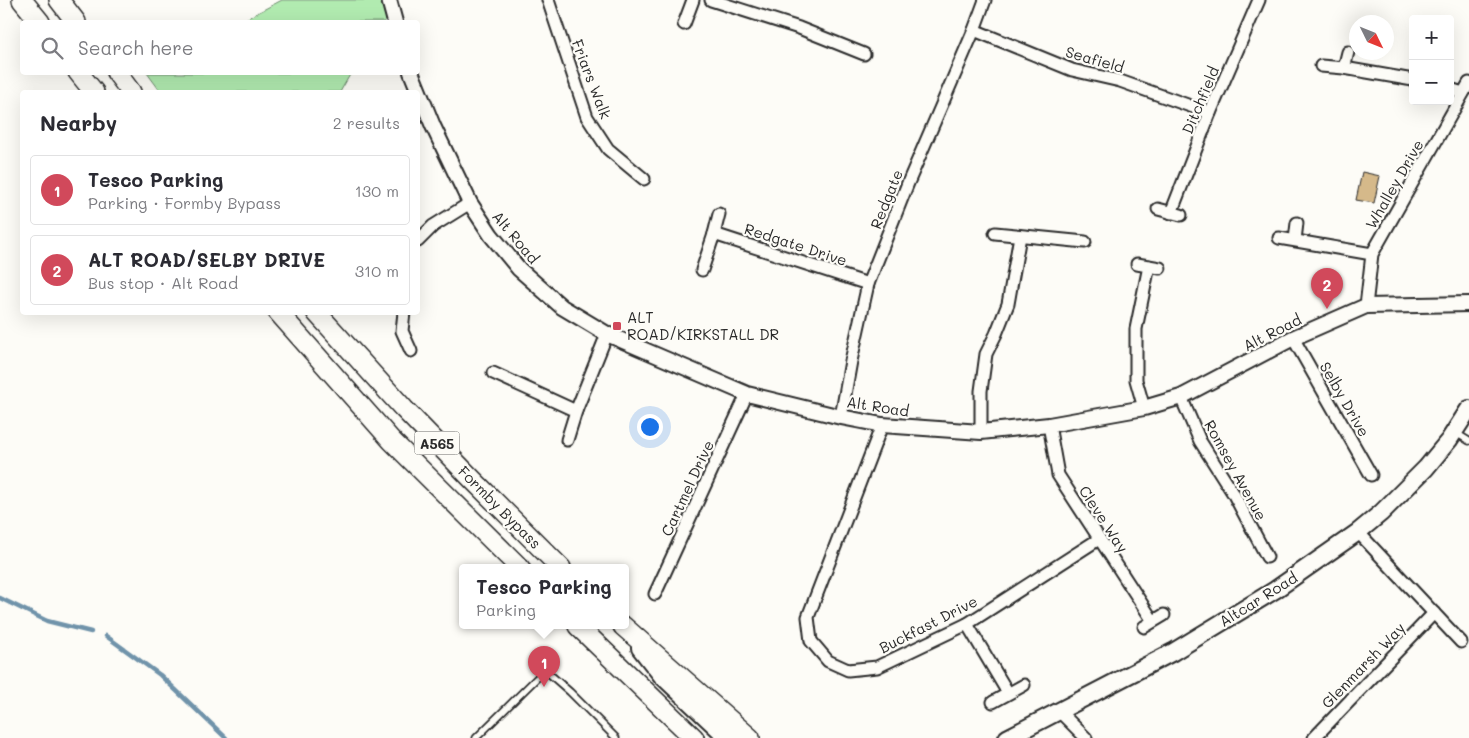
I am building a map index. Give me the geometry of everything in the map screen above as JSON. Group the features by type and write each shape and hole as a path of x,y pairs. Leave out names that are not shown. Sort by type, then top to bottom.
{"highway":[{"path":"22,0 38,20"},
{"path":"59,0 74,20"},
{"path":"80,75 92,90"},
{"path":"118,75 130,90"},
{"name":"Formby Bypass","path":"281,315 392,441 516,564"},
{"name":"Formby Bypass","path":"319,315 404,409 557,564"},
{"path":"581,629 694,738"},
{"path":"626,629 750,738"}],"main road":[{"name":"Altcar Road","path":"1007,738 1173,652 1275,590 1358,532 1426,468 1469,409"},
{"path":"626,629 662,676 728,738"}],"street":[{"path":"389,0 395,20"},
{"name":"Friars Walk","path":"548,0 587,117 608,149 644,179"},
{"path":"684,24 693,0"},
{"path":"711,0 799,28 864,54"},
{"name":"Redgate","path":"841,417 868,284 985,0"},
{"name":"Ditchfield","path":"1158,209 1176,214 1210,114 1257,1"},
{"name":"Seafield","path":"974,30 1072,70 1120,81 1210,114"},
{"path":"1344,68 1348,52"},
{"path":"1321,66 1409,79"},
{"name":"Alt Road","path":"413,75 419,90"},
{"name":"Whalley Drive","path":"1366,306 1372,254 1466,88"},
{"name":"Alt Road","path":"420,93 433,126 470,204 491,235 519,269 562,307 607,334 747,394 841,417 882,425 981,432 1050,425 1144,408 1181,396 1293,338 1366,306 1469,304"},
{"path":"420,239 433,226 470,204"},
{"path":"702,270 719,214"},
{"path":"1295,240 1297,223"},
{"path":"995,233 1086,242"},
{"name":"Redgate Drive","path":"714,234 868,284"},
{"path":"981,432 981,391 986,354 1008,304 1020,236"},
{"path":"1279,238 1372,254"},
{"path":"1137,264 1155,267 1136,329 1136,380 1144,408"},
{"path":"404,315 402,331 411,351"},
{"path":"567,440 576,411 607,334"},
{"name":"Selby Drive","path":"1293,338 1371,475"},
{"path":"493,373 576,411"},
{"name":"Cartmel Drive","path":"655,594 747,394"},
{"name":"Romsey Avenue","path":"1181,396 1200,440 1233,493 1267,557"},
{"name":"Buckfast Drive","path":"882,425 808,617 811,641 828,661 848,670 877,667 967,624 1099,539"},
{"name":"Cleve Way","path":"1050,425 1058,475 1099,539 1149,624 1164,615"},
{"path":"1358,532 1461,642"},
{"name":"Glenmarsh Way","path":"1314,738 1434,613"},
{"path":"967,624 1008,693"},
{"path":"993,702 1024,685"},
{"path":"1059,711 1086,738"}],"lane":[{"path":"1454,432 1469,440"},
{"path":"476,738 545,670 616,738"}],"green space":[{"path":"282,0 386,0 391,16 386,20 244,20"},
{"path":"148,75 350,75 341,90 160,90"}],"building":[{"path":"1362,172 1380,176 1374,203 1356,200"}],"waterway":[{"path":"0,598 47,621 91,632"},
{"path":"106,636 160,675 226,738"}],"place":[{"name":"ALT ROAD/SELBY DRIVE","path":"1327,309"},
{"name":"ALT ROAD/KIRKSTALL DR","path":"617,326"},
{"name":"Tesco Parking","path":"544,687"}]}
